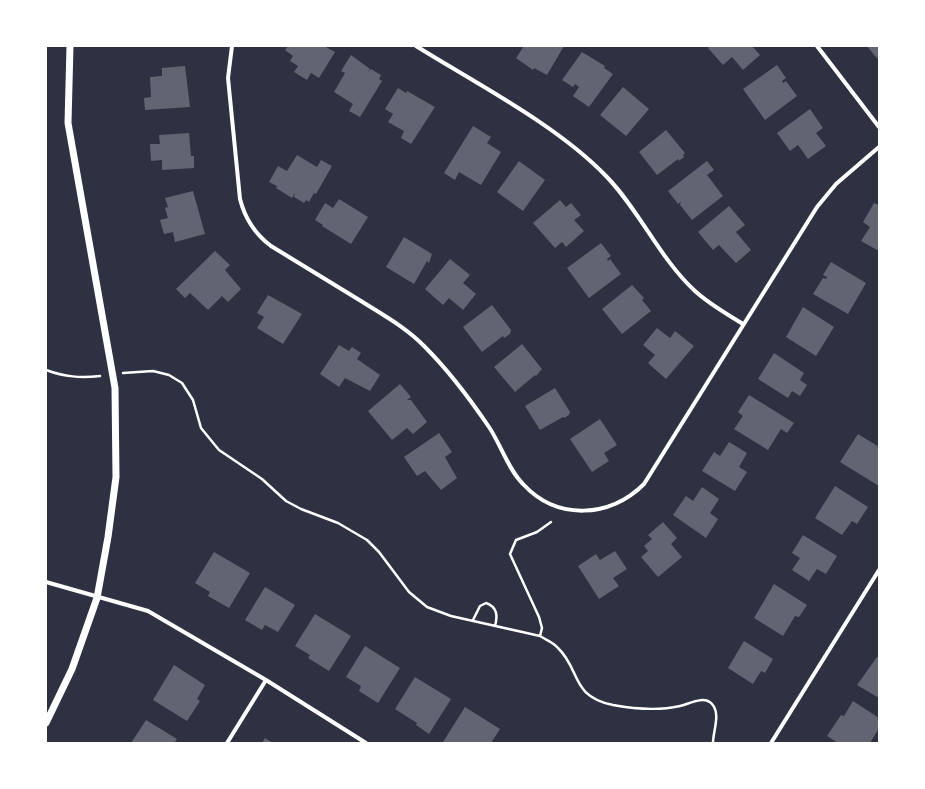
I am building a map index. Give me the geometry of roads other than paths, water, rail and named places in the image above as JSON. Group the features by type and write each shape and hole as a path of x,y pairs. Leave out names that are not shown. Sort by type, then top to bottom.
{"street":[{"path":"46,724 72,669 97,598 108,537 116,477 115,388 68,122 70,46"},
{"path":"232,46 228,78 240,199 245,214 253,229 271,246 412,334 438,362 488,427 522,484 546,502 579,512 598,510 615,505 631,495 644,484 743,324 823,199 836,184 879,147"},
{"path":"416,46 542,125 587,159 616,188 670,262 694,291 743,324"},
{"path":"817,46 879,127"},
{"path":"771,743 879,570"},
{"path":"46,582 97,598 148,611 266,680 366,743"},
{"path":"227,743 266,680"}]}
